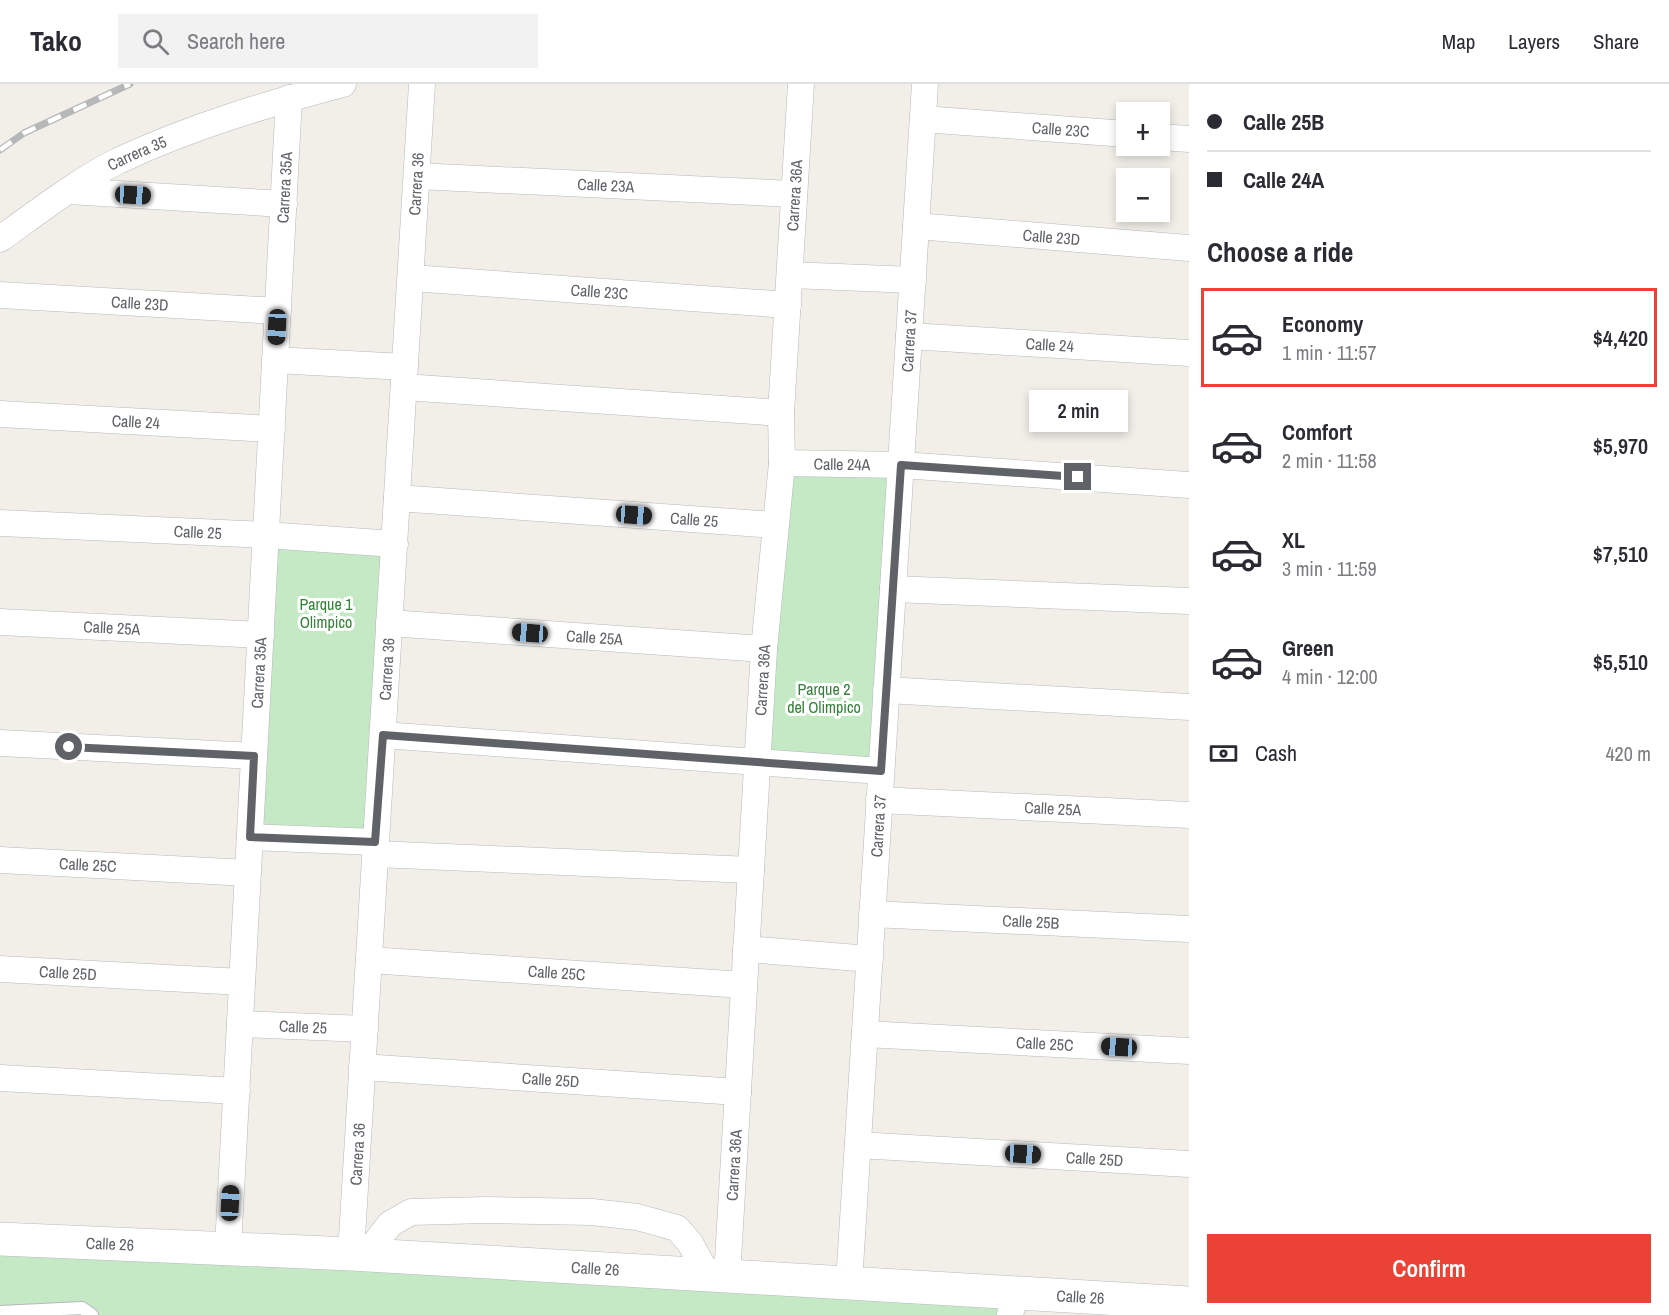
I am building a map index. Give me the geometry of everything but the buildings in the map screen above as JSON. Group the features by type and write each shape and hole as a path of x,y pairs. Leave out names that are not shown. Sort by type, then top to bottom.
{"street":[{"name":"Carrera 35","path":"0,239 68,191 128,158 281,91 344,84"},
{"name":"Carrera 36","path":"359,1254 362,1067 422,84"},
{"name":"Carrera 36A","path":"717,1276 738,1092 764,649 782,463 781,413 794,194 794,84"},
{"name":"Carrera 37","path":"849,1283 925,84"},
{"name":"Carrera 35A","path":"228,1248 284,204 281,91"},
{"name":"Calle 23C","path":"923,119 1116,133"},
{"path":"1170,138 1189,139"},
{"name":"Calle 23A","path":"417,176 794,194"},
{"path":"68,191 284,204"},
{"name":"Calle 23D","path":"916,226 1189,248"},
{"path":"790,275 913,280"},
{"name":"Calle 23C","path":"411,278 788,304"},
{"name":"Calle 23D","path":"0,295 278,311"},
{"name":"Calle 24","path":"909,336 1189,353"},
{"path":"275,360 405,377 781,413"},
{"name":"Calle 24","path":"0,414 272,429"},
{"name":"Calle 24A","path":"782,463 901,465 1189,485"},
{"name":"Calle 25","path":"397,498 775,525"},
{"name":"Calle 25","path":"0,523 266,535 394,544"},
{"path":"893,589 1189,601"},
{"name":"Calle 25A","path":"0,622 261,635"},
{"name":"Calle 25A","path":"389,623 764,649"},
{"path":"886,690 1189,707"},
{"path":"383,735 757,760 881,771"},
{"path":"0,743 254,756"},
{"name":"Calle 25A","path":"879,800 1189,815"},
{"path":"250,837 375,848 751,870"},
{"name":"Calle 25C","path":"0,860 248,873"},
{"name":"Calle 25B","path":"872,914 1189,929"},
{"path":"746,949 870,959"},
{"name":"Calle 25C","path":"369,960 744,985"},
{"name":"Calle 25D","path":"0,969 243,982"},
{"name":"Calle 25","path":"240,1024 365,1029"},
{"name":"Calle 25C","path":"865,1034 1189,1051"},
{"name":"Calle 25D","path":"362,1067 738,1092"},
{"path":"0,1078 237,1091"},
{"name":"Calle 25D","path":"858,1145 1189,1164"},
{"path":"359,1254 390,1224 411,1212 487,1210 592,1212 637,1217 677,1228 717,1276"},
{"name":"Calle 26","path":"0,1239 359,1254 849,1283 1013,1304 1189,1303"}],"lane":[{"path":"0,1312 82,1308 92,1315"}],"green space":[{"name":"Parque 2 del Olimpico","path":"782,463 901,465 881,771 757,760"},
{"name":"Parque 1 Olimpico","path":"266,535 395,544 376,842 250,837"},
{"path":"0,1243 1014,1294 1008,1315 0,1315"}],"railway":[{"path":"0,150 24,133 130,84"}],"route":[{"path":"69,747 254,756 250,837 375,842 383,735 757,760 881,771 901,465 1078,477"}]}
